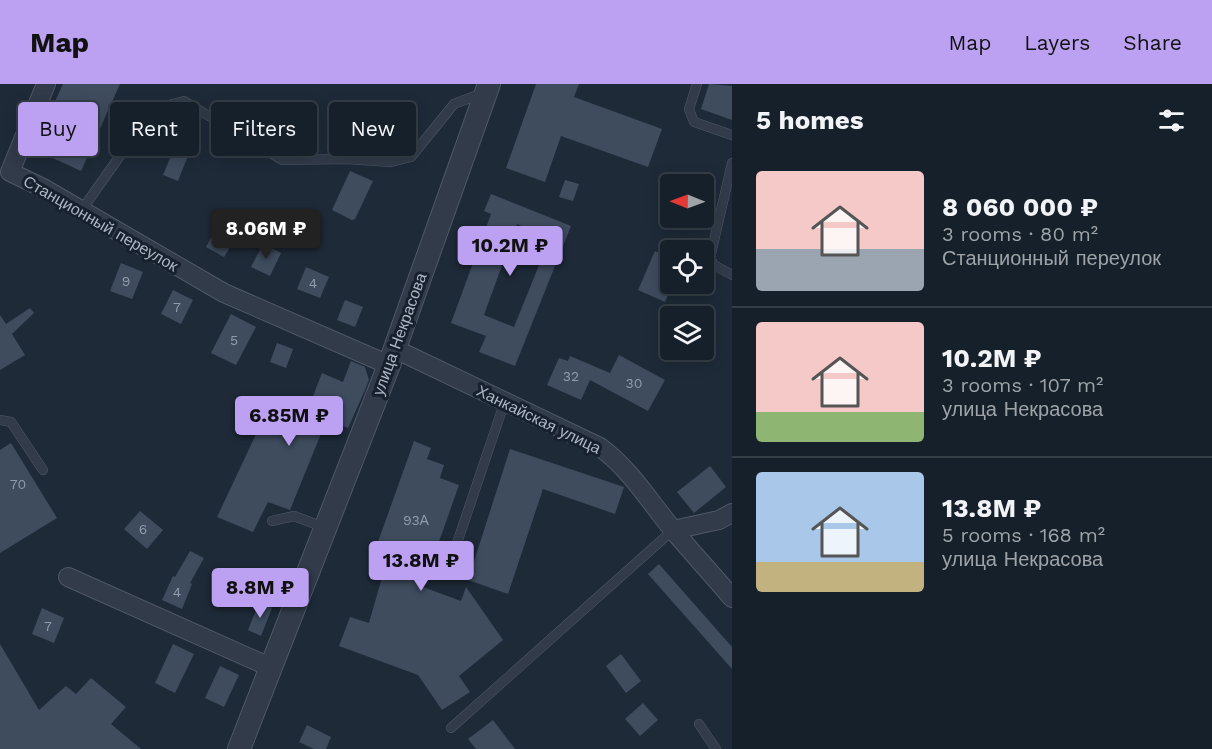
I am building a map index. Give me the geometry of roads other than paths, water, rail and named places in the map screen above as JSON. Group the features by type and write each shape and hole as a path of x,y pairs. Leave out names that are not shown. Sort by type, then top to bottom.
{"street":[{"name":"Станционный переулок","path":"46,84 10,172 224,293 392,357"},
{"name":"улица Некрасова","path":"239,749 392,357 487,88"},
{"name":"Ханкайская улица","path":"392,357 505,401 600,447 628,470 673,530 732,598"},
{"path":"673,530 719,520 732,513"},
{"path":"68,577 272,668"}],"lane":[{"path":"698,84 689,109 694,122 732,135"},
{"path":"81,211 153,109 183,101 282,160 346,159 391,162 411,157 454,104 487,88"},
{"path":"732,163 710,258 714,266 732,275"},
{"path":"453,555 505,401"},
{"path":"0,420 11,422 43,470"},
{"path":"272,521 294,516 326,528"},
{"path":"452,728 673,530"},
{"path":"699,724 716,749"}]}
